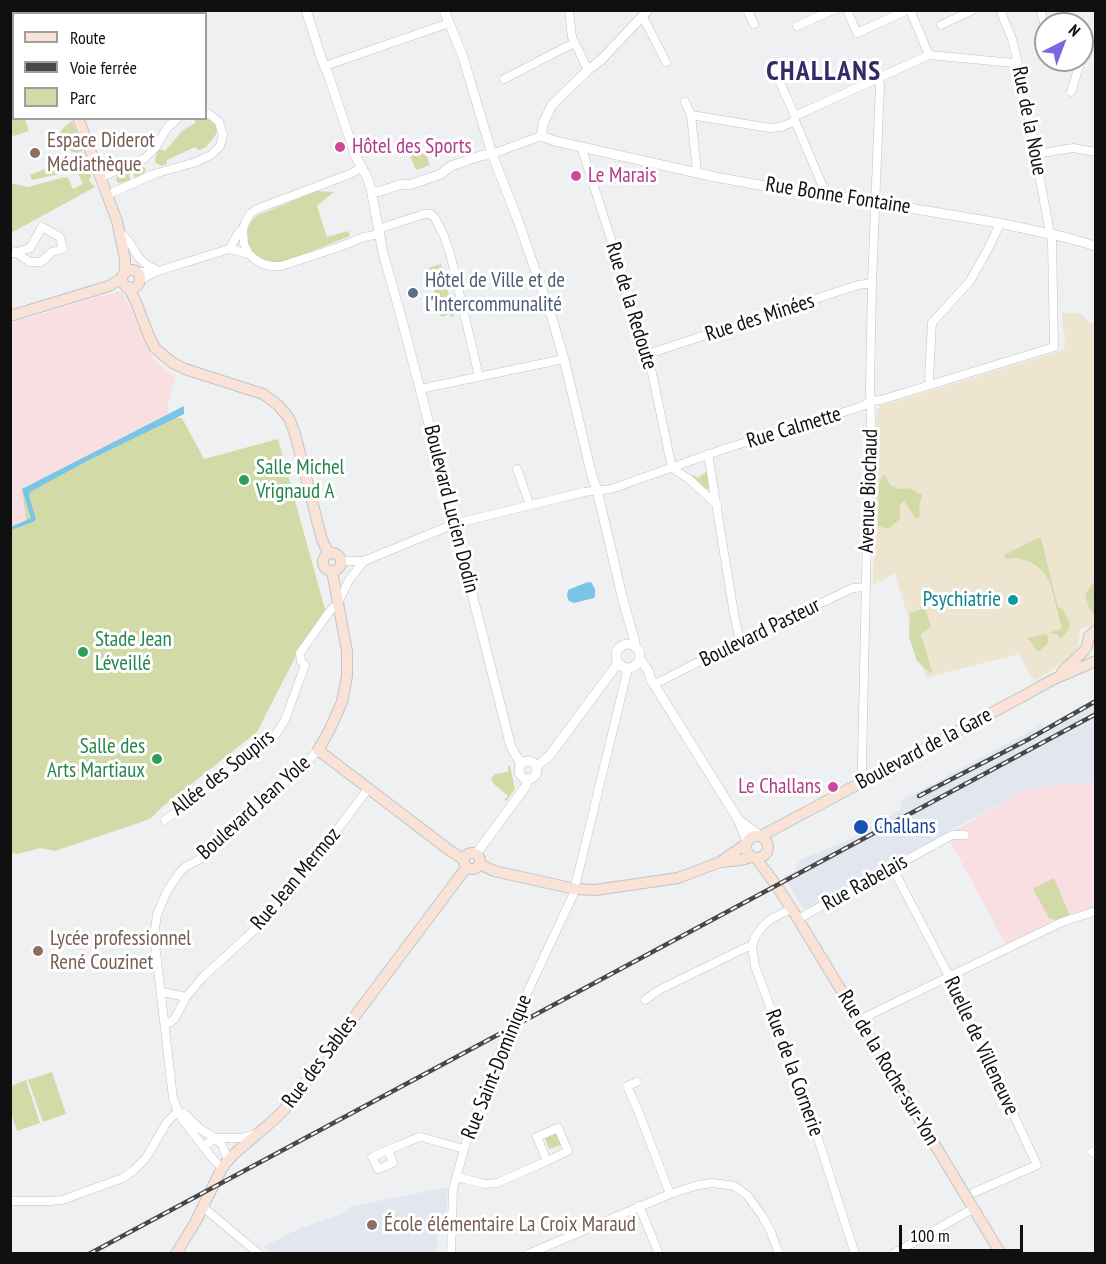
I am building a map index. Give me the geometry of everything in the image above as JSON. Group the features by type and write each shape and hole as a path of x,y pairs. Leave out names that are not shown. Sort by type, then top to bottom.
{"main road":[{"path":"79,120 117,221 137,304 155,348 173,363 185,369 263,394 284,411 295,434 322,540 329,554"},
{"path":"10,316 131,279"},
{"path":"333,553 337,554 341,561 339,568 332,571 328,570 323,560 325,556 333,553"},
{"name":"Boulevard Jean Yole","path":"318,750 342,702 347,676 347,651 332,571"},
{"path":"1052,680 1087,646 1089,636 1095,630"},
{"path":"1052,680 1095,659 1087,646"},
{"name":"Boulevard de la Gare","path":"760,836 1052,680"},
{"path":"318,750 474,869 478,859 494,871 575,889 595,890 678,878 720,862 752,836 760,836 767,841 768,850 762,857 720,862"},
{"name":"Boulevard de la Gare","path":"768,850 782,830 795,817"},
{"path":"746,843 746,851 753,857"},
{"name":"Rue de la Roche-sur-Yon","path":"768,850 769,868 775,883"},
{"name":"Rue de la Roche-sur-Yon","path":"753,857 775,883 1001,1254"},
{"name":"Rue des Sables","path":"176,1254 225,1164 286,1108 465,863"}],"street":[{"name":"Boulevard Lucien Dodin","path":"306,10 356,157 372,192 383,254 420,389 511,749 521,764"},
{"path":"444,10 473,85 492,154 538,274 551,315 597,490 635,642 634,646"},
{"path":"569,10 572,37 588,70"},
{"path":"747,10 754,24"},
{"path":"797,26 833,10"},
{"path":"847,10 857,33 909,10 929,55"},
{"path":"941,26 973,10"},
{"name":"Rue de la Noue","path":"1000,10 1012,39 1052,240 1054,347"},
{"path":"372,192 402,184 409,185 441,174 451,166 541,136 544,122 552,105 601,60 645,14 666,62"},
{"path":"325,66 449,23"},
{"path":"504,79 574,43"},
{"path":"691,115 770,128 781,127 929,55 1014,63 1018,66"},
{"path":"771,65 824,189 824,194"},
{"path":"1071,92 1077,72"},
{"name":"Avenue Biochaud","path":"866,780 862,762 871,421 872,283 880,84 878,78"},
{"path":"685,102 691,115 697,172"},
{"path":"107,195 154,174 196,162 211,155 220,146 222,135 219,122 207,113"},
{"path":"100,177 144,159 176,120"},
{"name":"Rue Bonne Fontaine","path":"541,136 697,172 814,195 824,194 999,222 1095,246"},
{"name":"Rue de la Redoute","path":"581,147 648,354 672,468"},
{"path":"1036,154 1073,148 1095,152"},
{"path":"229,249 256,208 361,168"},
{"path":"243,229 244,244 249,254 263,264 281,266 424,214 431,214 444,236 450,253 479,377"},
{"path":"931,385 929,378 932,323 970,281 988,249 999,222"},
{"path":"42,227 60,237 63,249 52,252 41,262 30,262 13,253 30,248 42,227"},
{"path":"120,232 139,258 157,272"},
{"path":"131,279 229,249 249,254"},
{"name":"Rue des Minées","path":"648,354 858,285 872,283"},
{"name":"Rue Calmette","path":"364,561 454,524 597,490 611,489 708,454 854,409 870,401 881,400 1054,347"},
{"path":"420,389 564,359"},
{"path":"708,454 740,641"},
{"path":"672,468 689,479 717,505"},
{"path":"517,469 530,505"},
{"path":"341,561 364,561"},
{"path":"338,603 349,580 364,561"},
{"name":"Boulevard Pasteur","path":"652,681 853,588 866,587"},
{"name":"Allée des Soupirs","path":"165,820 267,744 276,734 285,720 306,665 301,661 300,653 328,612 338,603"},
{"path":"652,681 639,670 623,667 618,663 616,655 619,648 626,644 634,646 639,651 640,659 652,681 738,819 746,843"},
{"path":"630,668 640,659"},
{"path":"527,780 537,774 537,766 550,755 618,663"},
{"name":"Rue Saint-Dominique","path":"451,1254 453,1189 464,1149 491,1070 575,889 630,668"},
{"name":"Boulevard Jean Yole","path":"225,1164 203,1147 177,1111 173,1098 154,935 157,915 174,879 185,867 206,856 318,750"},
{"path":"527,780 519,772 521,764 530,761 537,766"},
{"path":"478,859 526,786 527,780"},
{"name":"Rue Jean Mermoz","path":"165,1023 171,1022 186,997 203,977 285,899 368,789"},
{"path":"738,819 760,836"},
{"name":"Rue Rabelais","path":"798,920 952,835 965,835"},
{"name":"Ruelle de Villeneuve","path":"892,867 949,976 1037,1165 975,1192"},
{"path":"645,1000 669,985 747,947 752,947 762,927 771,919 791,909"},
{"path":"859,1020 1062,922 1095,911"},
{"name":"Rue de la Cornerie","path":"752,947 754,966 814,1126 855,1254"},
{"path":"162,992 186,997"},
{"path":"636,1082 627,1086 670,1194"},
{"path":"10,1201 62,1200 123,1178 141,1163 167,1122 177,1111 182,1111 193,1123 222,1145 225,1164"},
{"path":"457,1177 485,1184 497,1183 547,1161 568,1151 558,1128 537,1137 547,1161"},
{"path":"203,1147 215,1138 241,1138 259,1133"},
{"path":"388,1150 421,1137 464,1149"},
{"path":"528,1254 670,1194 713,1183 725,1184 742,1190 756,1205 771,1232 779,1254"},
{"path":"639,1206 659,1254"},
{"path":"203,1207 259,1254"},
{"path":"893,1254 974,1208"}],"shaded area":[{"path":"122,291 154,360 175,377 168,404 169,413 23,489 27,524 11,530 11,323"},
{"path":"1062,313 1080,313 1091,324 1095,321 1095,624 1080,629 1078,647 1066,661 1034,681 1019,654 926,678 895,573 873,585 877,411 880,406 1064,350 1065,333 1063,332"},
{"path":"1095,698 1095,782 1029,788 804,910 784,877 793,873 800,860 849,840 900,810 901,801"},
{"path":"1095,782 1095,907 1055,920 1006,945 947,835 1029,788"},
{"name":"École élémentaire La Croix Maraud","path":"448,1187 446,1214 436,1220 437,1253 271,1254 264,1247 294,1231 347,1212 349,1207"}],"green space":[{"path":"207,118 216,126 215,136 206,147 199,150 195,147 167,160 167,164 161,166 156,163 155,159 159,149 165,151 182,131 195,123 195,120"},
{"path":"25,120 29,131 14,136 11,133 11,121"},
{"path":"72,121 84,150 77,153 64,148 60,140 63,128"},
{"path":"424,150 430,165 416,170 410,156"},
{"path":"84,155 91,176 89,180 95,187 11,233 11,183 28,187 65,177 68,178 73,189 83,184 74,164 77,157"},
{"path":"61,162 66,169 63,173 32,180 30,175"},
{"path":"141,166 146,169 144,173 135,178 133,173 129,175 130,180 117,182 117,176"},
{"path":"317,191 334,192 317,206 327,237 348,231 350,236 282,263 266,262 250,252 247,230 252,220 258,215"},
{"path":"441,264 454,316 451,317 450,314 441,317 428,268"},
{"path":"163,417 182,418 204,459 278,439 326,613 300,648 257,732 150,819 55,851 40,848 18,854 11,853 10,530 27,524 22,489"},
{"path":"709,472 710,488 705,490 691,478 693,475 698,478"},
{"path":"885,475 890,485 899,489 909,488 922,495 920,516 916,519 904,501 900,505 900,519 888,529 878,526 879,484 882,476"},
{"path":"1038,538 1041,539 1058,607 1063,609 1070,624 1061,639 1057,634 1051,632 1062,629 1050,582 1044,573 1028,561 1016,558 1005,559 1004,555"},
{"path":"1093,583 1095,585 1095,616 1089,608 1085,594"},
{"path":"922,609 926,611 931,627 921,634 932,671 930,673 917,661 909,637 910,613"},
{"path":"1045,634 1048,636 1048,643 1038,652 1028,638"},
{"path":"508,766 510,766 515,789 506,801 504,800 508,796 491,779 495,774 508,772"},
{"path":"1054,878 1070,916 1057,921 1049,918 1033,889"},
{"path":"52,1072 66,1114 43,1122 28,1080"},
{"path":"26,1080 40,1123 17,1131 11,1113 11,1086"},
{"path":"556,1133 561,1145 549,1149 545,1138"}],"water":[{"path":"184,406 184,414 85,462 30,492 29,496 36,519 11,530 11,527 31,518 22,489"},
{"path":"591,582 595,589 594,598 574,603 569,601 568,590"}],"railway":[{"path":"919,796 1096,701"},
{"path":"89,1254 1096,714"}],"place":[{"name":"Hôtel des Sports","path":"340,147"},
{"name":"Espace Diderot Médiathèque","path":"35,153"},
{"name":"Le Marais","path":"576,176"},
{"name":"Hôtel de Ville et de l'Intercommunalité","path":"413,293"},
{"name":"Salle Michel Vrignaud A","path":"244,480"},
{"name":"Psychiatrie","path":"1013,600"},
{"name":"Stade Jean Léveillé","path":"83,652"},
{"name":"Salle des Arts Martiaux","path":"157,759"},
{"name":"Le Challans","path":"833,787"},
{"name":"Challans","path":"861,827"},
{"name":"Lycée professionnel René Couzinet","path":"38,951"},
{"name":"École élémentaire La Croix Maraud","path":"372,1225"}],"district":[{"name":"CHALLANS","path":"824,72"}]}
